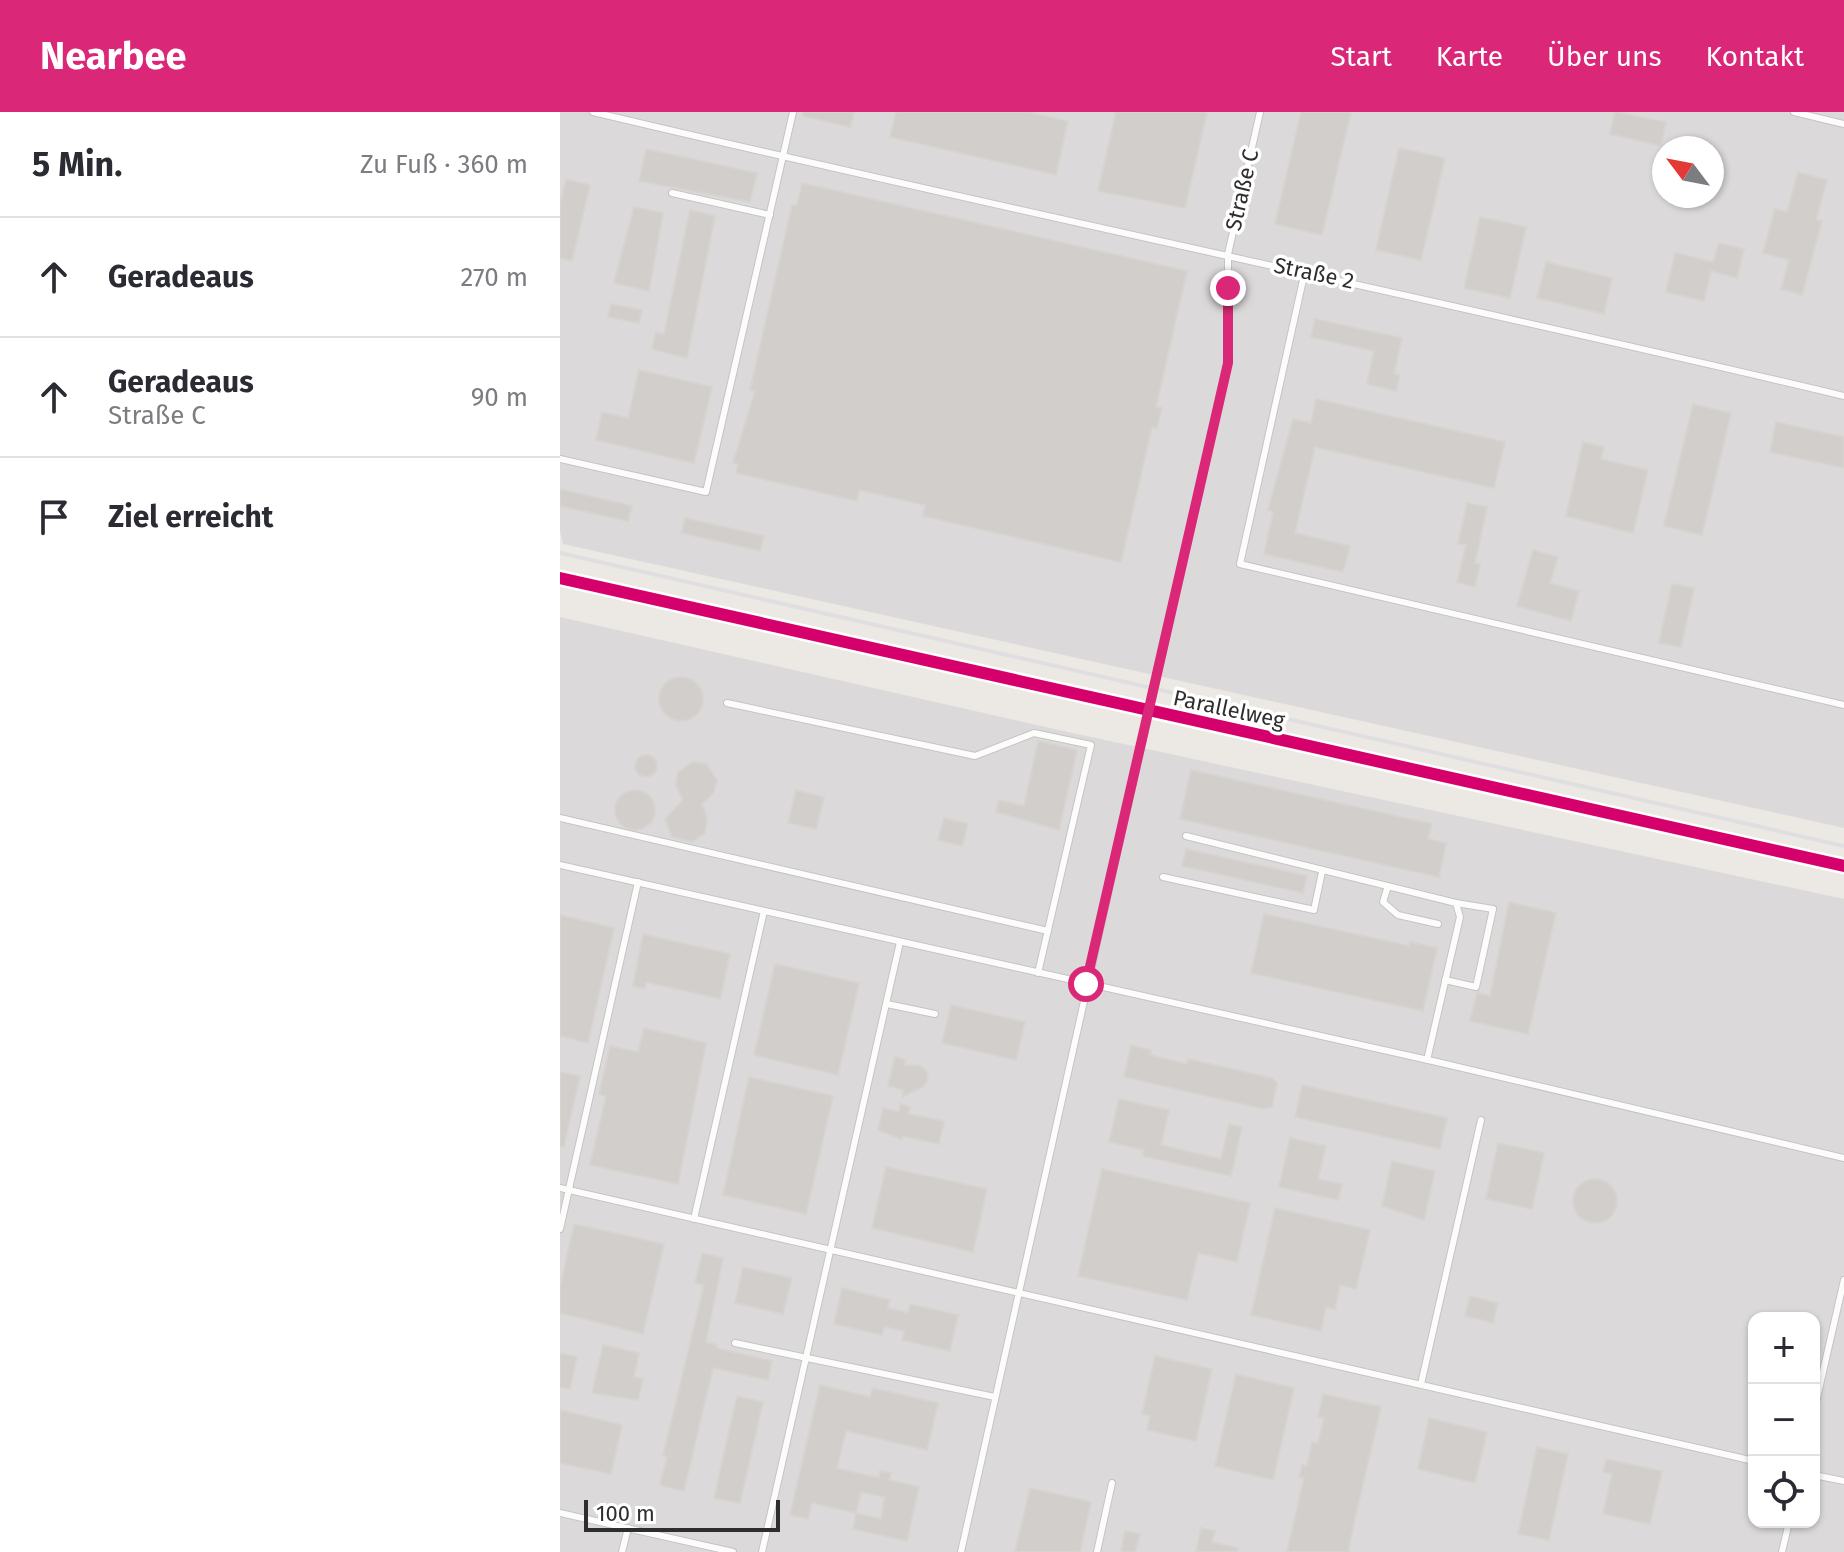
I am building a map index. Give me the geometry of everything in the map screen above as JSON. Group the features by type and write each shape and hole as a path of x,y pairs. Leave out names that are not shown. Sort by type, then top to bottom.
{"street":[{"name":"Parallelweg","path":"560,578 1844,866"}],"lane":[{"name":"Straße 2","path":"593,112 783,157 1305,271 1844,396"},
{"path":"560,459 706,492 793,112"},
{"name":"Straße C","path":"961,1552 1086,984 1228,363 1228,254 1260,112"},
{"path":"1794,112 1844,124"},
{"path":"672,193 770,215"},
{"path":"1305,271 1240,564 1844,705"},
{"path":"727,703 975,756 1034,733 1091,745 1038,973"},
{"path":"560,818 1048,931"},
{"path":"1186,836 1322,872 1493,909 1476,987 1445,980"},
{"path":"560,865 1427,1060 1844,1158"},
{"path":"1163,877 1314,910 1322,872"},
{"path":"560,1229 638,882"},
{"path":"1388,886 1383,902 1398,915 1438,924"},
{"path":"1427,1060 1460,917 1456,903"},
{"path":"694,1219 764,911"},
{"path":"762,1552 833,1250 900,942"},
{"path":"887,1004 935,1014"},
{"path":"1421,1384 1481,1120"},
{"path":"560,1188 1748,1460"},
{"path":"1820,1385 1844,1280"},
{"path":"735,1343 995,1397"},
{"path":"1820,1476 1844,1481"},
{"path":"1097,1552 1112,1483"},
{"path":"560,1513 733,1552"},
{"path":"622,1552 628,1528"},
{"path":"1782,1552 1788,1528"}],"shaded area":[{"path":"560,112 1844,112 1844,828 563,544 560,531"},
{"path":"560,617 1068,732 1844,899 1844,1552 560,1552"}],"building":[{"path":"803,112 854,112 850,127 803,116"},
{"path":"896,112 1027,112 1068,121 1056,175 890,137"},
{"path":"1116,112 1207,112 1185,208 1098,191"},
{"path":"1301,112 1351,112 1322,235 1275,224"},
{"path":"1615,112 1666,122 1663,136 1652,136 1652,144 1610,134"},
{"path":"1399,148 1445,158 1421,260 1376,250"},
{"path":"646,149 757,173 750,202 639,181"},
{"path":"1798,172 1827,180 1816,220 1822,221 1802,295 1781,289 1789,260 1763,253 1775,209 1787,212"},
{"path":"566,179 590,185 572,261 560,258 560,204"},
{"path":"802,183 1187,271 1156,407 1162,408 1157,428 1152,427 1121,562 923,516 925,505 859,490 857,501 736,473 738,464 733,463 755,391 750,390 792,205 797,206"},
{"path":"634,207 663,213 649,291 614,283"},
{"path":"690,210 715,216 687,358 652,349 656,332 664,334"},
{"path":"1480,217 1526,227 1510,298 1464,288"},
{"path":"1719,243 1744,249 1737,278 1711,271 1704,301 1666,292 1675,253 1713,262"},
{"path":"1546,262 1612,278 1604,314 1537,298"},
{"path":"611,304 642,310 639,323 608,317"},
{"path":"1315,319 1402,338 1394,374 1400,375 1396,391 1367,384 1374,351 1311,337"},
{"path":"639,370 712,387 694,463 596,440 602,412 628,418"},
{"path":"1316,399 1505,442 1494,488 1315,447 1295,533 1350,546 1343,572 1264,554 1273,512 1268,510 1293,419 1311,423"},
{"path":"1693,404 1731,413 1702,535 1664,526"},
{"path":"1776,422 1844,437 1844,468 1770,452"},
{"path":"1583,442 1604,447 1601,459 1648,470 1633,533 1566,516"},
{"path":"560,489 632,506 628,521 560,506"},
{"path":"1467,503 1487,507 1475,563 1480,564 1475,587 1457,582 1466,545 1458,544"},
{"path":"685,518 764,536 760,551 682,533"},
{"path":"1533,550 1558,557 1550,583 1579,591 1571,621 1517,606"},
{"path":"1672,584 1694,588 1681,647 1659,643"},
{"path":"681,677 696,684 703,699 696,714 681,721 666,714 659,699 666,684"},
{"path":"1038,741 1077,750 1059,830 996,812 999,800 1024,806"},
{"path":"646,755 654,758 657,766 654,774 646,777 638,774 635,766 638,758"},
{"path":"693,762 706,764 717,780 714,792 702,804 707,818 705,833 692,842 672,837 665,819 683,800 676,785 678,772"},
{"path":"1191,770 1432,824 1428,839 1446,843 1439,877 1180,819"},
{"path":"635,790 649,796 655,810 649,824 635,830 621,824 615,810 621,796"},
{"path":"796,790 824,797 816,829 788,823"},
{"path":"944,818 968,824 962,846 938,840"},
{"path":"1186,849 1307,876 1303,893 1182,866"},
{"path":"1509,902 1556,913 1528,1034 1470,1021 1477,993 1490,996"},
{"path":"1264,914 1409,946 1410,942 1437,948 1423,1011 1251,973"},
{"path":"560,915 614,928 588,1043 560,1036"},
{"path":"643,934 730,954 720,999 646,982 645,989 633,986"},
{"path":"775,964 859,983 838,1075 754,1055"},
{"path":"951,1005 1025,1022 1016,1060 942,1043"},
{"path":"644,1028 706,1043 678,1184 590,1165 606,1096 599,1094 610,1046 638,1052"},
{"path":"1131,1045 1151,1050 1150,1055 1187,1064 1188,1059 1272,1078 1277,1083 1272,1107 1264,1109 1124,1077"},
{"path":"895,1057 905,1060 904,1066 918,1065 926,1070 928,1079 923,1087 902,1097 904,1090 888,1086"},
{"path":"560,1072 580,1076 564,1146 560,1146"},
{"path":"749,1077 833,1096 806,1214 723,1195"},
{"path":"1302,1085 1447,1118 1440,1149 1295,1117"},
{"path":"1119,1099 1169,1110 1161,1145 1221,1159 1229,1124 1242,1127 1231,1176 1143,1156 1144,1150 1109,1142"},
{"path":"900,1104 910,1107 908,1114 944,1121 939,1144 903,1136 902,1140 878,1130 883,1108 899,1112"},
{"path":"1290,1138 1326,1146 1318,1179 1342,1184 1338,1200 1279,1187"},
{"path":"1498,1143 1544,1153 1532,1209 1486,1199"},
{"path":"1392,1161 1435,1171 1424,1220 1382,1206"},
{"path":"886,1167 987,1189 973,1252 872,1228"},
{"path":"1102,1169 1250,1203 1237,1262 1198,1253 1187,1300 1078,1276"},
{"path":"1595,1179 1611,1185 1617,1201 1611,1217 1595,1223 1579,1217 1573,1201 1579,1185"},
{"path":"1275,1208 1370,1230 1356,1289 1340,1285 1335,1309 1326,1307 1321,1331 1251,1315"},
{"path":"574,1224 664,1244 643,1334 560,1313 560,1288"},
{"path":"702,1253 723,1258 706,1342 717,1345 716,1348 772,1361 768,1380 713,1368 684,1491 660,1485 667,1457 663,1456 704,1285 695,1283"},
{"path":"743,1267 792,1278 783,1314 735,1303"},
{"path":"842,1288 890,1300 888,1308 908,1313 910,1304 958,1315 950,1351 902,1340 904,1331 884,1327 882,1335 834,1324"},
{"path":"1470,1296 1498,1303 1493,1323 1465,1316"},
{"path":"603,1345 639,1353 634,1377 643,1379 638,1400 592,1393"},
{"path":"560,1353 577,1357 570,1389 560,1387"},
{"path":"1155,1356 1212,1369 1196,1441 1147,1430 1150,1416 1142,1414"},
{"path":"1236,1374 1294,1388 1273,1480 1215,1466"},
{"path":"820,1385 870,1397 873,1388 938,1403 927,1450 846,1431 837,1468 879,1478 880,1471 891,1473 889,1480 919,1487 907,1541 853,1529 856,1513 812,1503 808,1519 790,1515","holes":["861,1492 885,1497 881,1519 856,1513"]},
{"path":"1323,1394 1381,1407 1348,1552 1287,1552 1304,1478 1299,1477 1302,1465 1307,1466 1312,1442 1318,1444 1324,1418 1318,1417"},
{"path":"737,1396 763,1402 740,1503 714,1498"},
{"path":"560,1410 622,1425 611,1474 560,1463"},
{"path":"1429,1418 1487,1432 1475,1483 1418,1469"},
{"path":"1537,1447 1568,1454 1549,1540 1518,1534"},
{"path":"1606,1459 1662,1471 1650,1524 1603,1514 1612,1474 1603,1472"},
{"path":"1030,1488 1091,1502 1080,1552 1015,1552"},
{"path":"1201,1528 1215,1531 1212,1542 1238,1548 1237,1552 1196,1552"},
{"path":"1125,1531 1140,1534 1135,1552 1121,1552"}],"railway":[{"path":"560,553 1844,846"}],"cycle path":[{"path":"560,578 1844,866"}],"route":[{"path":"1086,984 1228,363 1228,288"}]}
